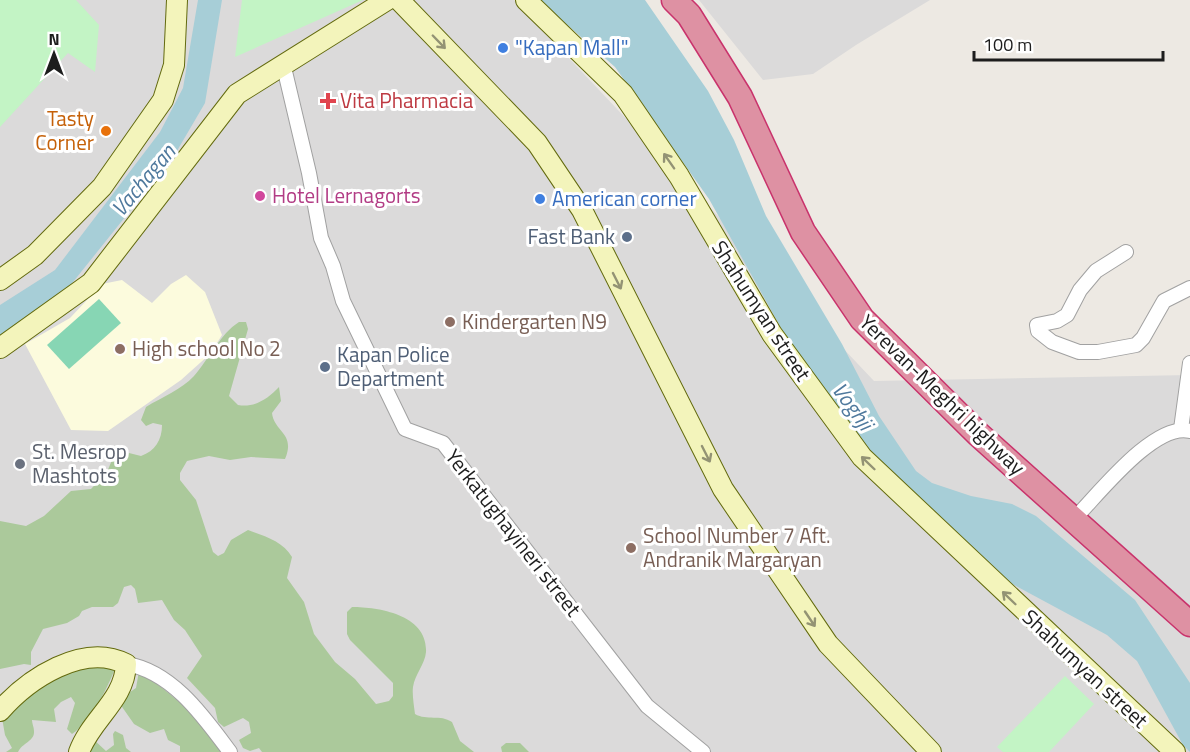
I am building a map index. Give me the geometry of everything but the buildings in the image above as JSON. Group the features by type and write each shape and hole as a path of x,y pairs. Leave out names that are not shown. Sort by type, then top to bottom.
{"highway":[{"name":"Yerevan-Meghri highway","path":"674,0 689,15 740,97 803,232 862,319 978,434 1190,624"}],"street":[{"path":"0,280 35,255 102,187 163,100 174,65 177,0"},
{"path":"0,348 90,282 237,94 283,63 387,0"},
{"path":"399,0 537,143 557,171 582,210 723,489 828,644 932,752"},
{"name":"Shahumyan street","path":"526,0 623,94 679,176 772,334 862,457 1175,752"},
{"name":"Yerkatughayineri street","path":"283,63 309,173 321,237 343,300 405,429 443,443 647,706 703,752"},
{"path":"1126,252 1096,271 1080,290 1067,315 1057,321 1036,325 1038,331 1052,342 1079,352 1098,352 1136,345 1143,338 1164,301 1190,288"},
{"path":"1074,519 1151,441 1185,430 1190,363"},
{"path":"0,711 25,685 44,673 97,658 110,658 151,669 206,720 230,752"},
{"path":"79,752 83,740 123,688 126,664"}],"shaded area":[{"path":"0,0 514,0 874,381 1190,375 1190,752 0,752"},
{"path":"699,0 930,0 813,74 763,80"},
{"name":"High school No 2","path":"186,275 205,292 222,335 210,354 181,380 108,431 71,430 25,344 70,318 102,284 122,280 152,303 171,284"}],"green space":[{"path":"0,0 76,0 99,25 95,72 68,53 0,127"},
{"path":"242,0 363,0 235,57"},
{"path":"99,299 121,323 69,369 47,345"},
{"path":"239,322 246,322 248,329 229,396 238,405 250,405 265,399 279,387 281,401 272,413 276,425 286,438 288,450 285,459 251,457 230,460 209,456 187,461 180,473 180,480 196,500 213,552 218,556 224,553 231,540 248,530 284,547 292,557 287,578 304,602 314,634 335,662 355,679 376,704 389,701 393,696 393,683 350,640 347,634 347,612 352,607 388,611 411,622 425,639 426,652 413,687 415,714 443,718 452,722 460,741 474,752 262,752 259,748 250,751 243,748 239,740 251,733 249,722 243,718 224,727 218,722 215,708 187,678 202,656 185,630 174,620 162,600 138,603 135,589 131,585 124,587 118,603 113,607 92,607 82,611 79,616 67,623 43,629 31,652 31,665 24,664 0,669 0,521 26,526 44,516 71,491 91,489 107,472 115,453 121,451 141,456 154,448 161,435 162,425 153,423 146,426 141,420 146,407 189,381 226,333"},
{"path":"117,663 99,702 86,721 72,734 67,729 75,703 71,697 54,709 56,722 32,720 34,734 32,737 18,752 6,752 12,748 5,735 2,718 35,677"},
{"path":"139,671 185,708 225,752 180,752 180,746 168,740 164,729 150,733 134,724 120,704 121,698 136,688"},
{"path":"1065,676 1094,704 1049,752 1003,752 997,747"},
{"path":"115,731 123,735 126,748 131,752 83,752 93,739 106,751 114,745"},
{"path":"506,743 520,743 529,752 502,752 501,747"}],"water":[{"name":"Vachagan","path":"198,0 222,0 205,103 174,156 65,292 0,335 0,305 55,270 160,132 183,88"},
{"name":"Voghji","path":"539,0 645,0 708,91 734,140 766,216 842,344 879,416 916,471 932,483 971,496 1012,504 1036,516 1135,600 1190,683 1190,752 1183,745 1137,661 1107,635 994,574 893,478 855,434 795,353 709,199 615,67"}],"place":[{"name":"\"Kapan Mall\"","path":"503,48"},
{"name":"Vita Pharmacia","path":"328,101"},
{"name":"Tasty Corner","path":"106,131"},
{"name":"Hotel Lernagorts","path":"260,196"},
{"name":"American corner","path":"540,199"},
{"name":"Fast Bank","path":"627,237"},
{"name":"Kindergarten N9","path":"450,322"},
{"name":"High school No 2","path":"120,349"},
{"name":"Kapan Police Department","path":"325,367"},
{"name":"St. Mesrop Mashtots","path":"20,464"},
{"name":"School Number 7 Aft. Andranik Margaryan","path":"631,548"}]}
